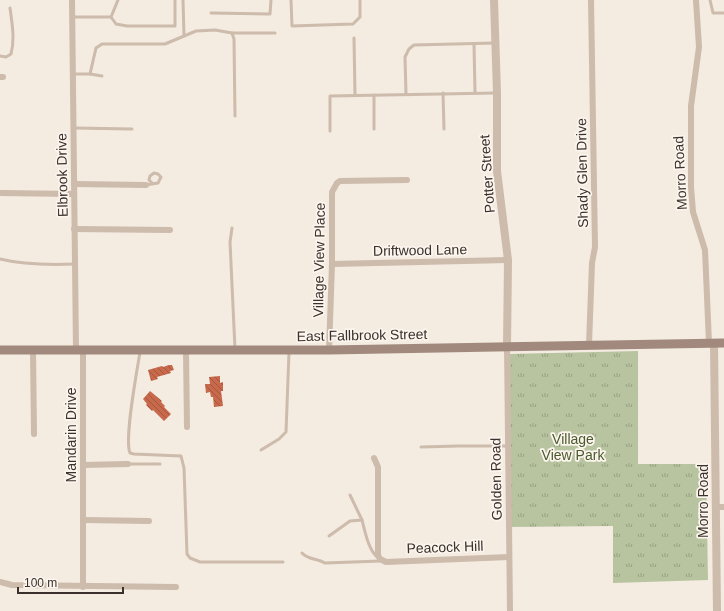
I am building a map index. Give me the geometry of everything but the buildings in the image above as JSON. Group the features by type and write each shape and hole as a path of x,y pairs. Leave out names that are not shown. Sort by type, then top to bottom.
{"main road":[{"name":"East Fallbrook Street","path":"0,350 329,350 724,343"}],"street":[{"name":"Elbrook Drive","path":"72,0 74,229 79,350"},
{"name":"Potter Street","path":"494,0 497,92 497,172 508,260 507,347"},
{"name":"Shady Glen Drive","path":"589,345 592,263 595,247 591,0"},
{"name":"Morro Road","path":"696,0 699,47 690,106 691,188 694,212 704,250 712,343 720,507 716,611"},
{"name":"Village View Place","path":"329,350 332,264 332,192 337,183 340,181 407,180"},
{"path":"74,184 149,184"},
{"path":"0,193 74,194"},
{"path":"74,229 170,230"},
{"name":"Driftwood Lane","path":"332,264 508,260"},
{"name":"Golden Road","path":"507,347 510,611"},
{"path":"33,350 34,434"},
{"name":"Mandarin Drive","path":"79,350 84,520 83,587"},
{"path":"186,351 187,427"},
{"path":"374,458 378,467 378,556 382,560"},
{"path":"83,465 128,464"},
{"path":"84,520 149,521"},
{"name":"Peacock Hill","path":"382,560 386,562 509,557"},
{"path":"0,582 12,585 176,587"}],"lane":[{"path":"111,17 118,0"},
{"path":"111,17 116,24 127,26 175,26 175,0"},
{"path":"183,0 184,36"},
{"path":"211,14 270,14 271,0"},
{"path":"291,0 292,26 353,24 360,17 360,0"},
{"path":"710,0 713,13 724,13"},
{"path":"0,56 6,57 11,54 13,28 10,8"},
{"path":"72,17 111,17"},
{"path":"90,74 96,48 102,44 165,44 202,30 215,30 232,34 275,33"},
{"path":"232,34 234,39 235,116"},
{"path":"354,38 355,95"},
{"path":"474,44 475,93"},
{"path":"406,94 405,57 409,49 414,45 495,44"},
{"path":"72,74 102,76"},
{"path":"330,131 330,96 497,92"},
{"path":"443,93 444,129"},
{"path":"374,95 374,129"},
{"path":"73,128 132,129"},
{"path":"232,228 230,242 235,350"},
{"path":"0,259 13,262 75,264"},
{"path":"140,350 129,429 128,448 130,453 134,454 181,456 184,468 187,554 190,558 200,562 283,562"},
{"path":"261,450 279,439 286,432 289,350"},
{"path":"421,447 508,446"},
{"path":"128,464 160,464"},
{"path":"350,495 362,520 374,554 382,560"},
{"path":"329,536 350,521 362,520"},
{"path":"302,553 306,558 318,559 325,563 382,560"}],"green space":[{"name":"Village View Park","path":"638,351 638,464 706,464 708,580 613,583 613,526 509,527 508,354"}]}
